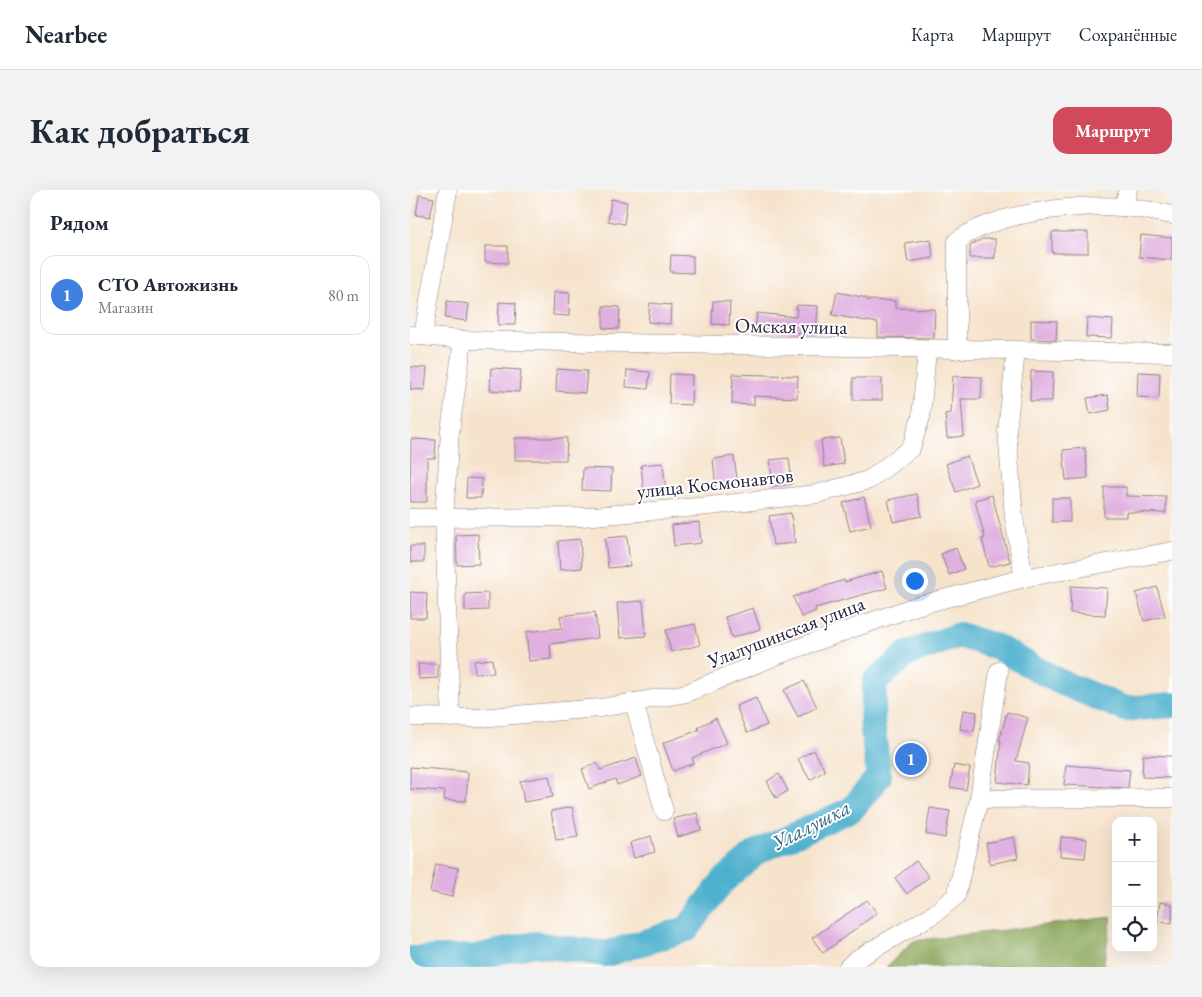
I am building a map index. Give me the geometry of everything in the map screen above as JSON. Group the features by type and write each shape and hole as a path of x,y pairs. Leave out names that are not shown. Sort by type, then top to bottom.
{"street":[{"path":"417,336 448,190"},
{"path":"957,350 957,241 969,232 1018,215 1126,198 1172,215"},
{"name":"Омская улица","path":"417,336 463,340 927,350 1172,352"},
{"path":"451,718 444,518 450,431 463,340"},
{"name":"улица Космонавтов","path":"410,518 582,517 816,494 868,480 911,448 921,417 927,350"},
{"path":"1016,351 1007,431 1014,518 1024,578"},
{"name":"Улалушинская улица","path":"410,717 478,718 600,708 687,693 778,655 916,606 1024,578 1172,551"},
{"path":"848,967 934,914 956,896 979,799 999,671"},
{"path":"634,702 664,811"},
{"path":"979,799 1172,798"}],"green space":[{"path":"1112,917 1103,967 886,967 913,941"}],"building":[{"path":"419,195 434,198 430,217 416,215"},
{"path":"611,199 627,202 624,224 608,221"},
{"path":"1052,232 1088,232 1088,253 1052,253"},
{"path":"1141,235 1172,238 1172,260 1139,257"},
{"path":"931,239 933,258 908,262 905,243"},
{"path":"982,239 995,239 995,258 970,258 970,246"},
{"path":"485,246 508,246 508,263 485,262"},
{"path":"671,255 693,256 693,273 670,272"},
{"path":"554,292 570,293 569,316 553,315"},
{"path":"837,292 867,298 867,300 895,301 895,308 935,309 934,338 878,337 878,323 832,315"},
{"path":"447,301 469,304 467,321 445,318"},
{"path":"713,301 730,302 729,325 712,324"},
{"path":"499,302 516,303 515,325 498,325"},
{"path":"650,303 671,305 670,324 648,322"},
{"path":"797,305 818,306 816,334 755,330 757,313 796,317"},
{"path":"603,306 620,307 619,329 603,328"},
{"path":"1087,318 1113,320 1112,338 1086,337"},
{"path":"1031,320 1057,321 1056,340 1031,339"},
{"path":"410,367 427,368 425,390 410,389"},
{"path":"491,368 521,370 519,392 490,390"},
{"path":"557,369 587,371 585,393 556,391"},
{"path":"627,370 650,372 648,389 626,387"},
{"path":"1031,371 1053,372 1052,401 1030,401"},
{"path":"1138,372 1160,373 1159,398 1137,397"},
{"path":"670,374 692,375 691,405 669,404"},
{"path":"733,374 798,376 797,398 754,396 754,405 732,404"},
{"path":"953,376 982,377 981,399 961,399 964,436 947,438 945,414 951,413"},
{"path":"853,378 882,378 882,400 853,400"},
{"path":"1108,395 1110,410 1090,414 1087,398"},
{"path":"515,438 567,438 566,460 515,460"},
{"path":"840,438 844,464 824,467 821,440"},
{"path":"411,439 436,440 435,458 427,458 427,502 410,502"},
{"path":"1085,448 1088,478 1066,480 1063,450"},
{"path":"734,456 738,486 716,488 713,459"},
{"path":"967,456 977,484 956,492 946,464"},
{"path":"789,458 792,484 772,486 770,460"},
{"path":"663,463 666,492 644,494 641,465"},
{"path":"583,468 612,469 611,491 582,490"},
{"path":"467,478 482,479 481,498 466,498"},
{"path":"1104,487 1126,487 1126,496 1166,497 1166,513 1126,512 1126,517 1104,517"},
{"path":"917,494 922,516 893,522 888,500"},
{"path":"992,495 1010,562 989,567 982,539 985,538 975,500"},
{"path":"864,497 871,526 850,531 843,503"},
{"path":"1052,498 1070,498 1070,522 1052,522"},
{"path":"791,513 795,543 773,545 769,516"},
{"path":"699,522 701,543 674,546 672,525"},
{"path":"478,534 479,564 457,565 456,535"},
{"path":"627,536 630,566 608,568 605,538"},
{"path":"580,539 582,568 560,570 558,541"},
{"path":"410,546 424,546 424,562 410,562"},
{"path":"956,548 964,569 949,575 941,554"},
{"path":"882,571 887,588 815,608 816,611 801,617 793,597 844,580 845,582"},
{"path":"1071,586 1107,588 1105,615 1070,613"},
{"path":"1157,587 1165,616 1144,621 1136,593"},
{"path":"410,592 427,593 426,618 410,618"},
{"path":"488,593 488,610 465,611 465,594"},
{"path":"643,601 646,636 620,638 617,603"},
{"path":"753,608 760,629 732,638 725,617"},
{"path":"595,612 598,638 550,644 551,659 529,661 526,632 562,628 560,616"},
{"path":"695,624 700,645 671,652 666,630"},
{"path":"492,659 494,673 475,674 474,661"},
{"path":"418,664 438,664 438,678 419,679"},
{"path":"804,681 817,707 798,717 784,690"},
{"path":"756,698 767,725 747,733 736,706"},
{"path":"963,710 977,712 974,731 960,729"},
{"path":"1007,712 1028,718 1016,761 1029,763 1027,785 997,782 1001,741 999,741"},
{"path":"716,718 727,743 692,758 694,763 673,771 663,743 699,730 698,727"},
{"path":"814,750 825,771 810,780 798,759"},
{"path":"1143,755 1172,756 1172,778 1142,777"},
{"path":"636,758 642,776 617,785 615,779 589,789 582,769 597,763 600,770"},
{"path":"954,765 970,768 966,790 950,787"},
{"path":"1066,765 1130,770 1128,788 1064,785"},
{"path":"410,767 468,772 466,801 444,800 445,791 410,789"},
{"path":"779,774 788,791 776,798 767,781"},
{"path":"549,776 553,797 524,802 520,781"},
{"path":"572,807 578,837 556,840 551,811"},
{"path":"930,808 950,811 945,838 926,834"},
{"path":"697,813 701,830 678,837 673,819"},
{"path":"651,836 655,852 634,858 630,843"},
{"path":"1014,837 1018,858 990,864 986,843"},
{"path":"1061,837 1087,839 1085,858 1060,856"},
{"path":"916,861 929,877 907,894 895,878"},
{"path":"436,864 458,868 452,897 430,892"},
{"path":"867,900 877,913 823,953 812,938"},
{"path":"1160,902 1172,904 1172,924 1157,921"}],"waterway":[{"name":"Улалушка","path":"410,959 476,957 534,944 606,954 687,929 723,881 757,852 852,809 879,776 872,722 875,682 907,654 959,635 997,647 1058,681 1125,709 1172,705"}],"place":[{"name":"СТО Автожизнь","path":"911,759"}]}
